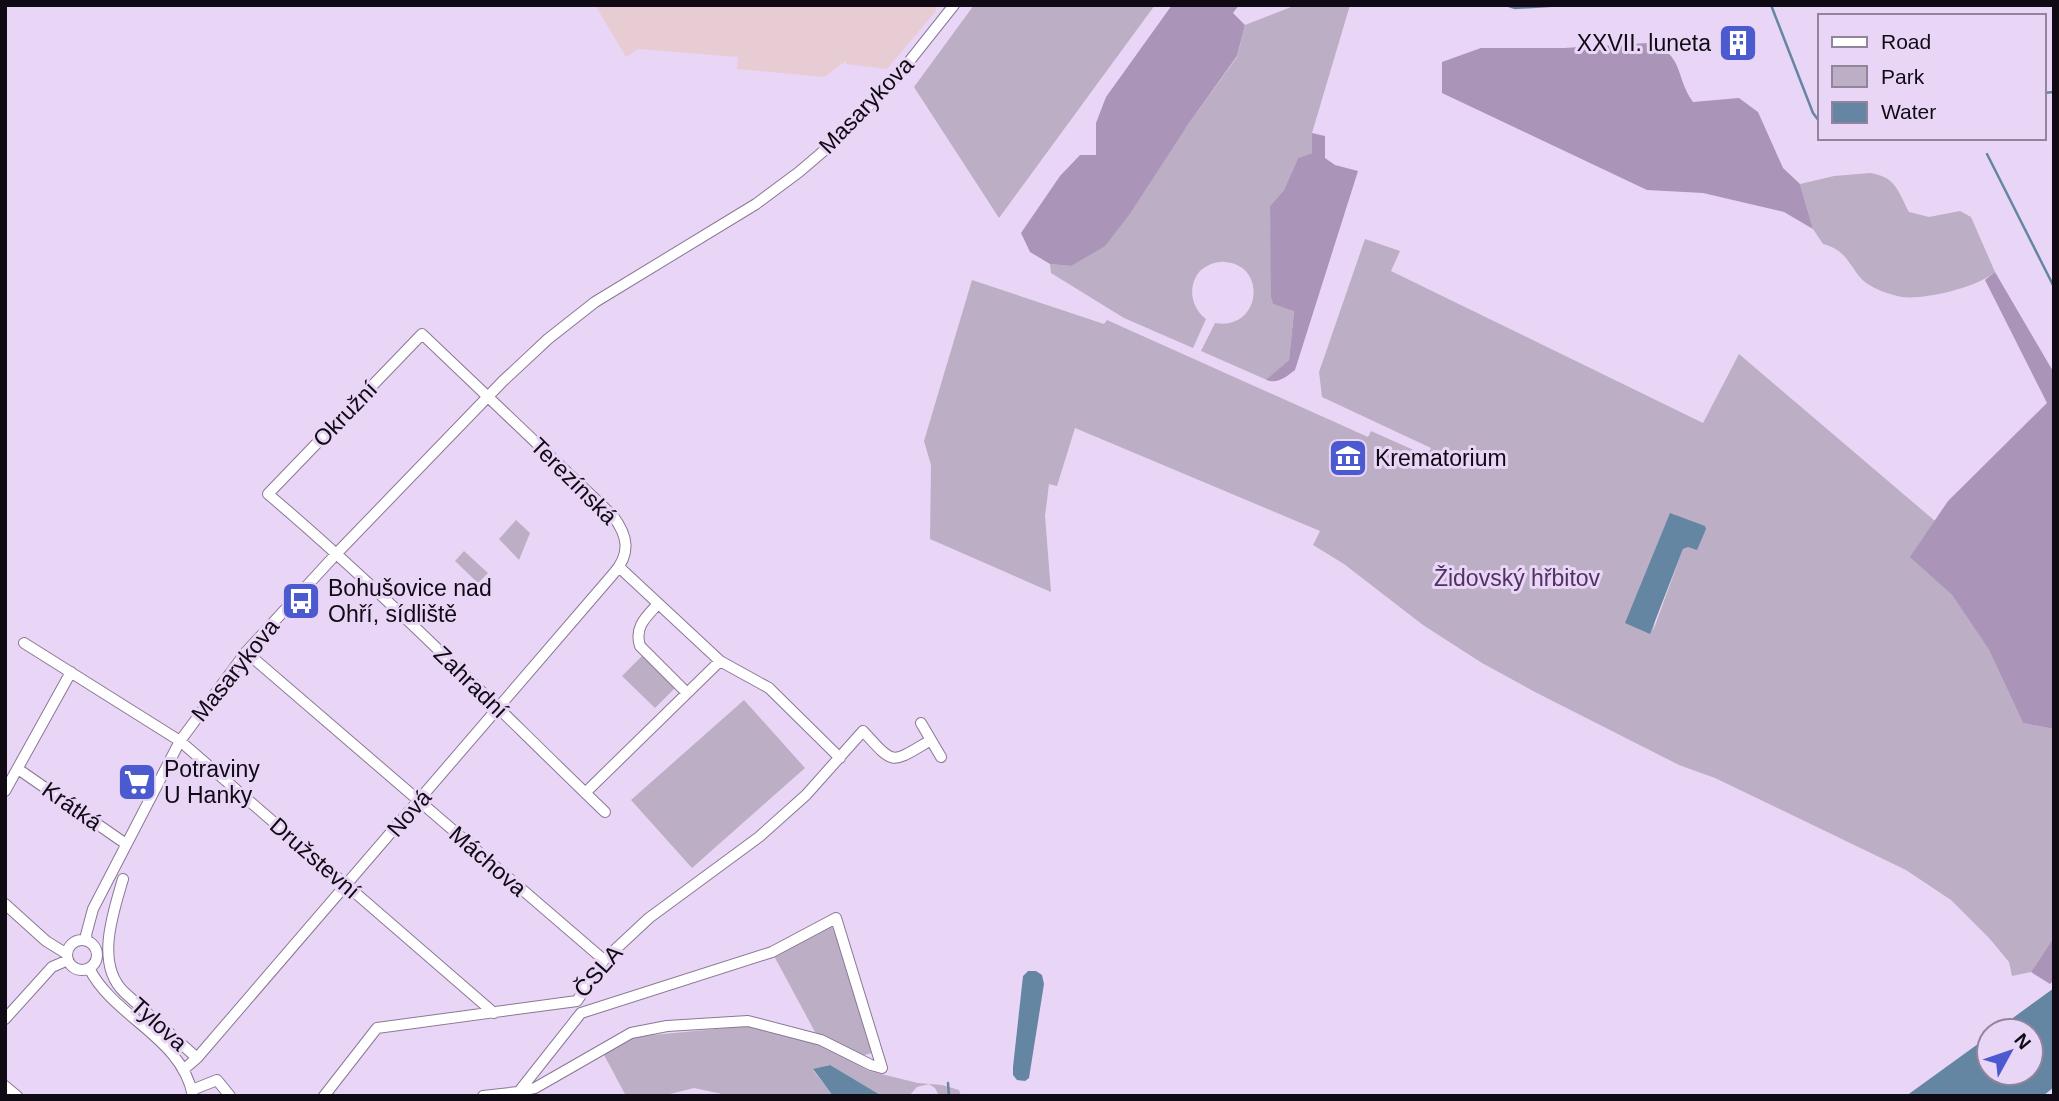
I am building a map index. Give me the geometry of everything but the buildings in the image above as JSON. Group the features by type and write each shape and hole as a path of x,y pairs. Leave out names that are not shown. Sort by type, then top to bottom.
{"street":[{"name":"Masarykova","path":"86,940 93,909 180,741 246,652 337,553 503,381 548,339 594,302 769,194 840,137 904,68 954,5"},
{"name":"Okružní","path":"337,553 268,494 422,334 488,397"},
{"name":"Terezínská","path":"488,397 614,516 625,532 626,552 619,567"},
{"name":"Zahradní","path":"337,553 605,812"},
{"path":"619,567 720,662 769,688 840,758"},
{"name":"Nová","path":"197,1058 619,567"},
{"path":"658,604 640,624 637,639 640,646 687,694"},
{"name":"Družstevní","path":"24,643 180,741 494,1013"},
{"name":"Máchova","path":"246,652 604,960"},
{"path":"585,793 720,662"},
{"path":"5,791 71,672"},
{"path":"921,723 940,757"},
{"name":"ČSLA","path":"324,1096 377,1028 577,1001 604,960 649,918 760,837 806,795 863,731 886,757 892,760 931,740"},
{"name":"Krátká","path":"18,769 125,844"},
{"name":"Tylova","path":"89,968 108,995 155,1036 183,1070 197,1058 117,983 108,945 110,921 123,880"},
{"path":"5,904 68,957 74,968 89,968 97,956 95,946 86,940 74,942 68,957 52,967 5,1019"},
{"path":"483,1096 517,1094 535,1087 631,1033 667,1026 748,1021 821,1040 882,1068 836,918 772,952 581,1013 517,1094"},
{"path":"577,1001 581,1013"},
{"path":"183,1070 192,1093 217,1080 230,1096"},
{"path":"5,1086 18,1096"}],"shaded area":[{"path":"595,5 936,5 936,11 887,69 846,64 846,61 824,77 737,69 738,57 638,49 626,57"},
{"path":"1172,5 1239,5 1233,13 1245,25 1237,56 1105,246 1071,266 1050,264 1030,252 1021,233 1060,176 1080,155 1096,155 1096,123 1106,97"},
{"path":"1648,43 1668,53 1673,59 1693,102 1739,98 1758,112 1783,168 1800,184 1813,229 1784,212 1703,193 1647,190 1442,93 1442,62 1481,48 1564,48"},
{"path":"1312,133 1325,136 1325,158 1335,165 1358,171 1295,370 1282,379 1270,381 1266,380 1289,360 1294,311 1273,304 1271,296 1270,206 1284,190 1298,158 1312,153"},
{"path":"1995,272 2054,373 2054,729 2023,723 1989,650 1952,595 1910,557 1948,501 2047,403 1985,280"},
{"path":"2054,937 2054,980 2050,984 2031,972"}],"green space":[{"path":"974,5 1155,5 999,218 914,87"},
{"path":"1296,5 1350,5 1312,133 1312,153 1298,158 1284,190 1270,206 1273,304 1294,310 1289,360 1267,380 1201,351 1215,323 1230,323 1242,317 1250,308 1253,285 1248,274 1239,266 1225,262 1215,263 1200,271 1196,277 1192,296 1197,309 1206,319 1193,348 1124,318 1051,273 1050,264 1071,266 1187,126 1237,57 1245,25"},
{"path":"1870,173 1891,182 1899,191 1909,212 1929,217 1960,211 1971,217 1995,272 1964,287 1912,297 1886,293 1864,282 1846,258 1833,247 1823,244 1813,229 1800,184 1834,176"},
{"name":"Židovský hřbitov","path":"1365,239 1400,251 1391,271 1703,423 1739,354 1935,521 1911,557 1952,595 1989,650 2023,723 2054,729 2054,937 2031,972 2012,976 2009,962 1951,900 1906,870 1715,778 1679,765 1482,663 1423,625 1344,564 1313,545 1320,531 1075,428 1057,486 1049,484 1045,516 1051,592 930,539 931,465 924,441 972,280 1104,324 1107,320 1368,437 1371,431 1427,456 1431,448 1322,397 1319,372","holes":["1674,513 1687,547 1683,549 1653,631"]},
{"path":"516,520 530,533 519,560 499,539"},
{"path":"464,551 488,573 478,583 455,561"},
{"path":"642,656 675,688 655,708 622,676"},
{"path":"744,700 805,768 692,868 631,800"},
{"path":"831,924 862,1008 872,1053 861,1056 815,1032 773,954"},
{"path":"748,1026 821,1045 869,1071 959,1090 961,1096 939,1096 929,1084 917,1087 909,1096 882,1096 829,1065 813,1070 833,1096 731,1096 694,1088 662,1096 626,1096 603,1053 632,1037"}],"water":[{"path":"1670,513 1705,526 1706,529 1697,550 1688,547 1683,549 1650,634 1625,623"},
{"path":"1028,971 1036,971 1042,975 1044,984 1029,1078 1025,1081 1017,1080 1013,1075 1013,1067 1023,976"},
{"path":"2054,988 2054,1087 2043,1096 1906,1096 1975,1046 1975,1087 2045,1087 2045,1017 2014,1017"},
{"path":"830,1065 882,1096 833,1096 813,1069"}],"waterway":[{"path":"1506,5 1515,8 1564,5"},
{"path":"1771,5 1818,120"},
{"path":"2045,93 2054,92"},
{"path":"1987,154 2054,287"},
{"path":"948,1083 949,1096"}],"place":[{"name":"XXVII. luneta","path":"1738,43"},
{"name":"Krematorium","path":"1348,458"},
{"name":"Bohušovice nad Ohří, sídliště","path":"301,601"},
{"name":"Potraviny U Hanky","path":"137,782"}]}
